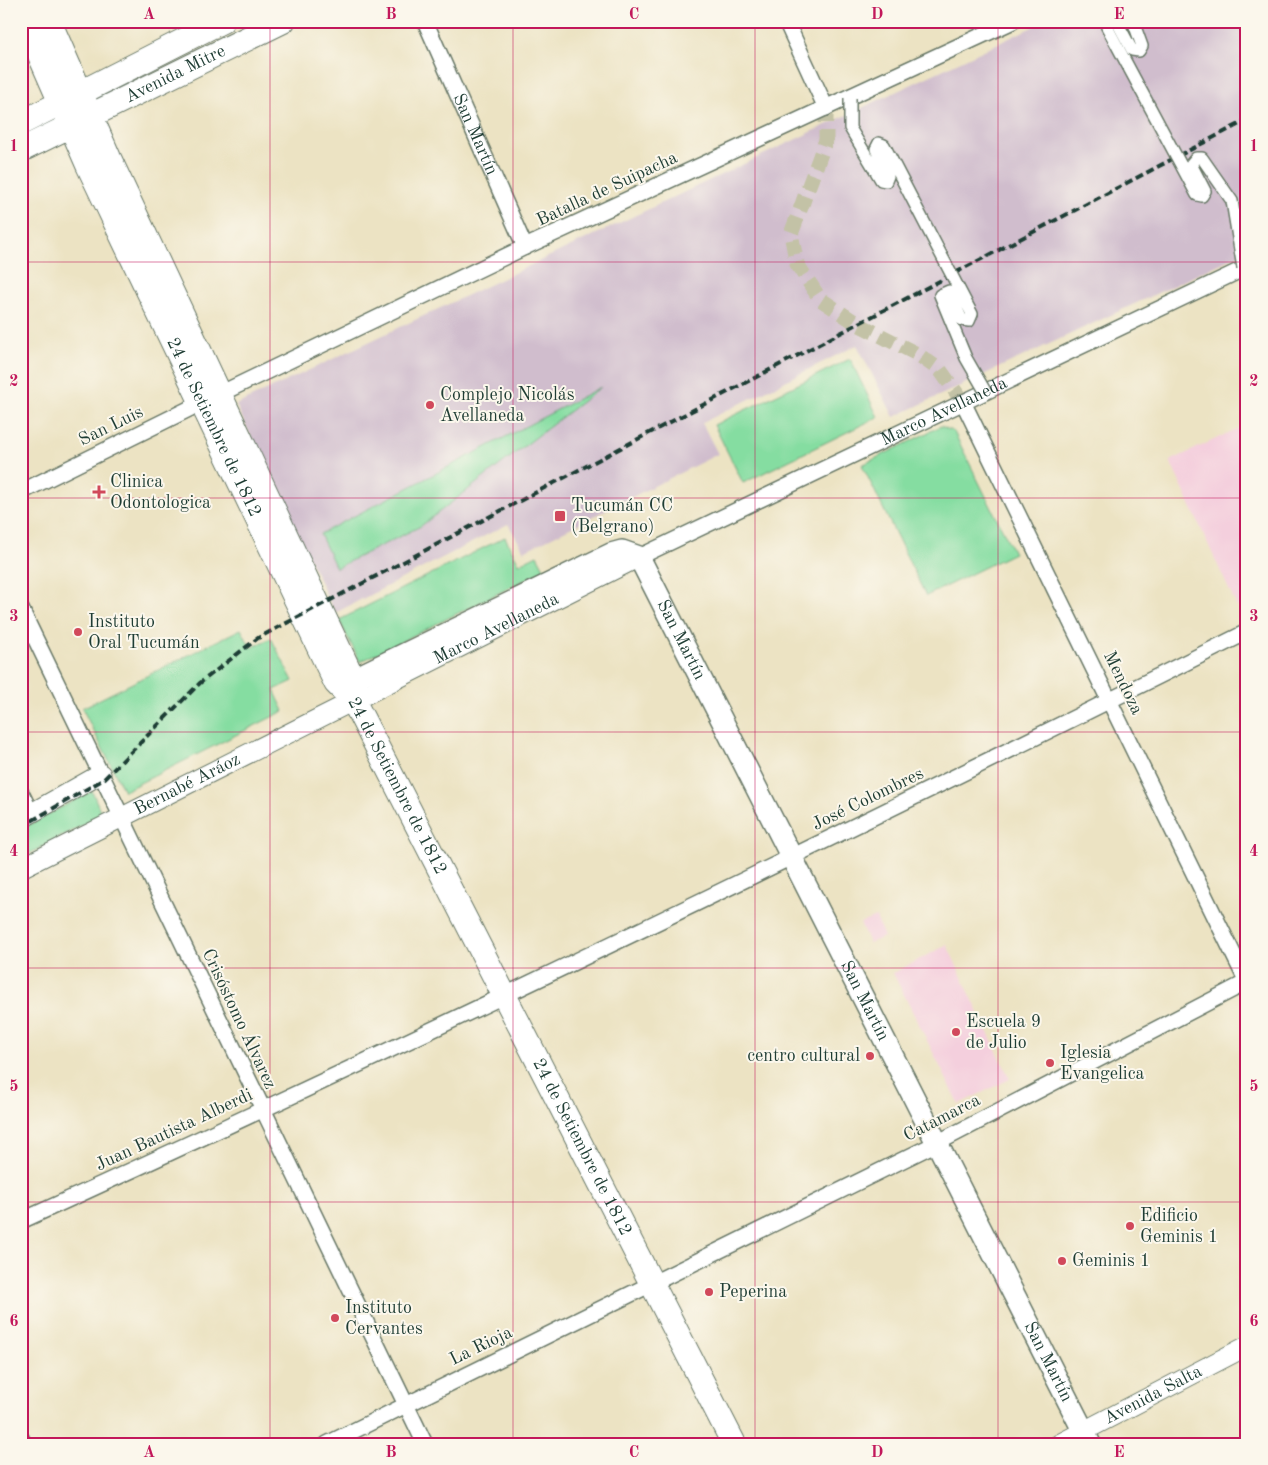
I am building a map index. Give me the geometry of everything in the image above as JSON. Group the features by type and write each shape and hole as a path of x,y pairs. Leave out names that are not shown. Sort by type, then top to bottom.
{"main road":[{"path":"25,21 42,60 71,98"},
{"name":"Avenida Mitre","path":"21,123 222,21"},
{"name":"Avenida Mitre","path":"30,146 283,21"},
{"path":"52,26 71,98"},
{"path":"52,26 71,56 90,74 112,76 128,69"},
{"path":"21,123 32,116 44,100 46,91 42,60"},
{"path":"30,146 64,144 98,162 110,127 121,109 138,93"},
{"name":"24 de Setiembre de 1812","path":"71,98 98,162 209,399 504,994 734,1444"},
{"name":"Marco Avellaneda","path":"353,690 611,554 622,551 639,556"},
{"name":"San Martín","path":"639,556 1086,1437"}],"street":[{"name":"San Martín","path":"425,21 525,247"},
{"path":"786,21 826,108"},
{"name":"Batalla de Suipacha","path":"209,399 525,247 1013,21"},
{"path":"1134,21 1142,46 1139,51 1132,50 1116,22 1110,22 1107,27 1197,195 1202,196 1205,191 1191,164 1196,158 1202,158 1232,201 1245,268"},
{"path":"850,98 850,128 880,180 886,181 888,176 876,149 878,143 884,145 972,314 969,321 962,320 949,292 940,295 966,358 986,391"},
{"name":"Marco Avellaneda","path":"639,556 1245,268"},
{"name":"San Luis","path":"21,492 209,399"},
{"name":"Mendoza","path":"963,402 1111,700 1247,982"},
{"name":"Crisóstomo Álvarez","path":"21,610 122,816 262,1111 425,1444"},
{"name":"José Colombres","path":"504,994 793,857 1247,632"},
{"name":"Bernabé Aráoz","path":"21,868 122,816 353,690"},
{"path":"21,793 26,816 101,774"},
{"name":"Catamarca","path":"652,1283 937,1143 1247,982"},
{"name":"Juan Bautista Alberdi","path":"21,1221 380,1056 504,994"},
{"name":"La Rioja","path":"327,1444 652,1283"},
{"name":"Avenida Salta","path":"1059,1444 1086,1437 1247,1346"},
{"path":"21,1438 24,1444"}],"shaded area":[{"path":"1045,21 1247,21 1247,251 894,417 857,345 702,423 718,454 524,551 508,524 335,613 236,405"},
{"path":"1247,424 1247,602 1237,607 1170,461"},
{"path":"876,917 884,937 869,943 860,923"},
{"name":"Escuela 9 de Julio","path":"947,945 1010,1079 959,1104 893,973"}],"green space":[{"path":"850,359 878,417 743,483 714,425"},
{"path":"601,387 421,526 336,568 320,534"},
{"path":"941,426 954,432 1014,553 926,596 862,465"},
{"path":"505,537 519,564 537,555 545,570 360,662 339,620"},
{"path":"241,629 251,648 271,638 293,681 274,690 284,711 124,791 82,708"},
{"path":"92,791 102,815 21,858 21,829"}],"tunnel":[{"path":"1241,21 1247,27"},
{"path":"826,108 826,140 791,234 797,264 820,299 856,323 917,354 940,370 963,402"}],"railway":[{"path":"21,827 104,779 200,683 258,638 1247,120"}],"place":[{"name":"Complejo Nicolás Avellaneda","path":"430,405"},
{"name":"Clinica Odontologica","path":"99,492"},
{"name":"Tucumán CC (Belgrano)","path":"560,516"},
{"name":"Instituto Oral Tucumán","path":"78,632"},
{"name":"Escuela 9 de Julio","path":"956,1032"},
{"name":"centro cultural","path":"870,1056"},
{"name":"Iglesia Evangelica","path":"1050,1063"},
{"name":"Edificio Geminis 1","path":"1130,1226"},
{"name":"Geminis 1","path":"1062,1261"},
{"name":"Peperina","path":"709,1292"},
{"name":"Instituto Cervantes","path":"335,1318"}]}
